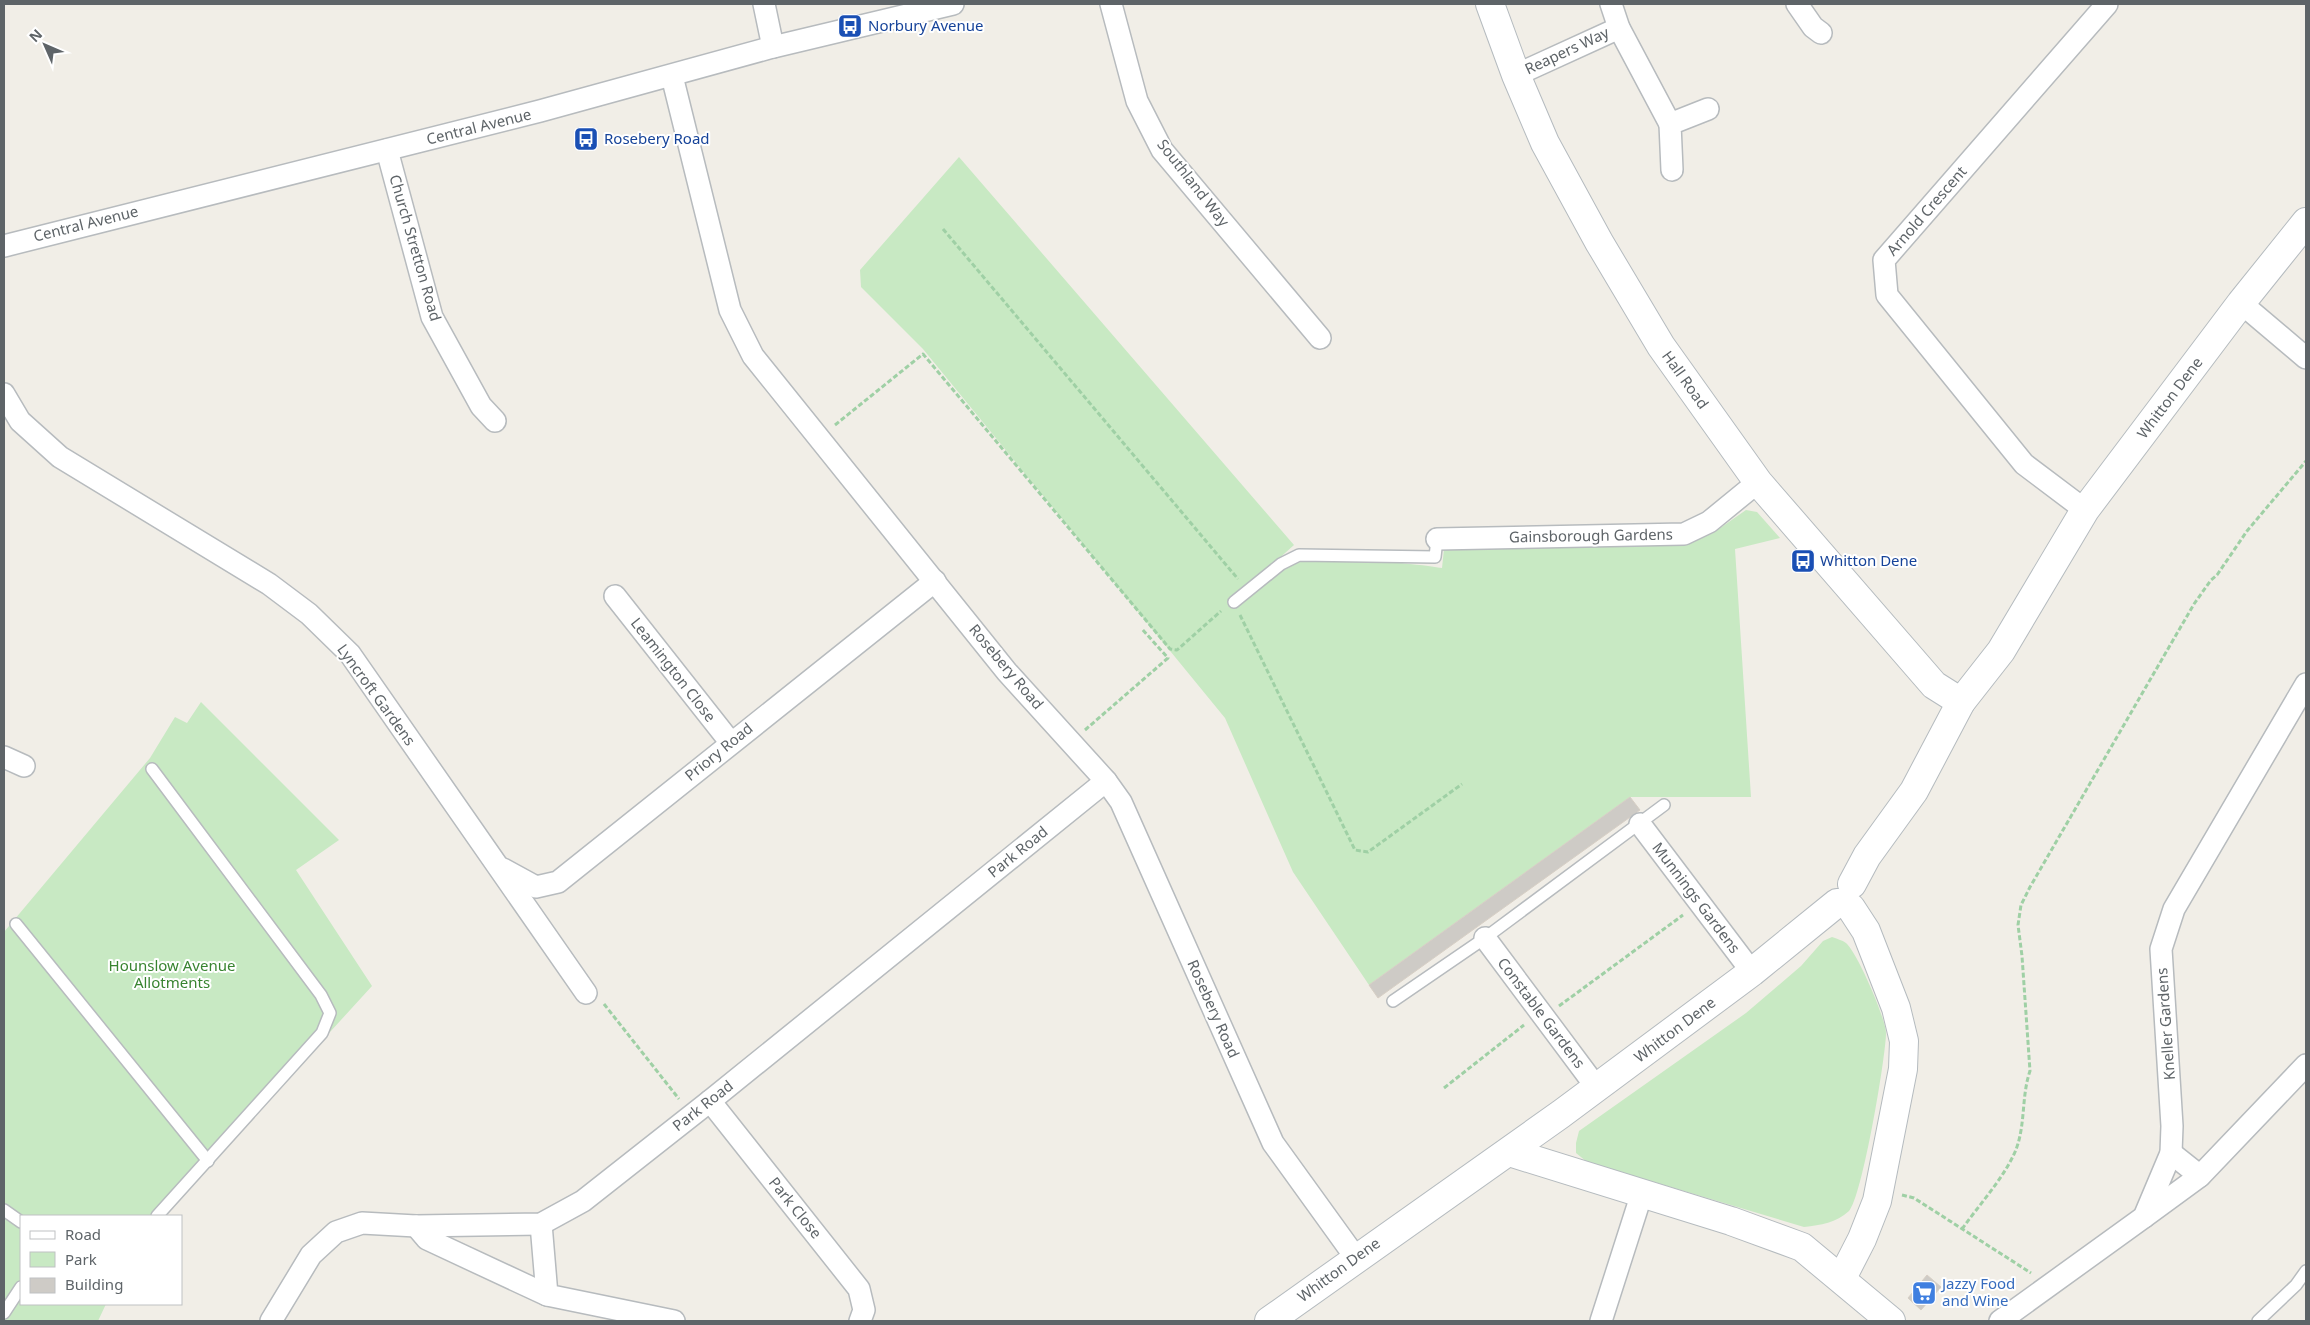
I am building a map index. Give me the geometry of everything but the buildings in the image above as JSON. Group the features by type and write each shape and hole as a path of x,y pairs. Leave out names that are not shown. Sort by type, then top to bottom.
{"street":[{"path":"764,4 774,47"},
{"name":"Central Avenue","path":"4,246 269,177 387,150 672,76 774,47 953,4"},
{"name":"Southland Way","path":"1111,4 1137,101 1162,150 1320,338"},
{"name":"Hall Road","path":"1490,4 1516,75 1545,143 1604,250 1661,346 1758,482 1934,684 1961,702"},
{"path":"1611,4 1619,28 1670,124 1672,170"},
{"path":"1797,4 1813,27 1821,33"},
{"name":"Arnold Crescent","path":"2085,510 2024,464 1887,295 1884,260 2107,4"},
{"name":"Reapers Way","path":"1516,75 1619,28"},
{"name":"Rosebery Road","path":"672,76 730,310 753,356 1007,672 1106,781 1121,802 1273,1143 1356,1258"},
{"path":"1670,124 1708,109"},
{"name":"Church Stretton Road","path":"387,150 432,317 481,406 495,421"},
{"name":"Whitton Dene","path":"1269,1321 1597,1088 1752,972 1846,898 1867,856 1914,792 1961,702 2001,651 2085,510 2241,304 2306,222"},
{"path":"2241,304 2306,358"},
{"name":"Lyncroft Gardens","path":"4,394 20,421 60,458 269,584 309,614 350,654 586,993"},
{"name":"Gainsborough Gardens","path":"1437,540 1684,534 1708,522 1758,482"},
{"name":"Priory Road","path":"496,864 510,874 536,887 558,882 935,581"},
{"name":"Leamington Close","path":"615,596 731,743"},
{"name":"Kneller Gardens","path":"2144,1217 2171,1153 2172,1126 2161,949 2174,909 2306,684"},
{"path":"4,757 24,766"},
{"name":"Park Road","path":"271,1321 312,1255 336,1232 362,1223 416,1226 541,1224 583,1201 710,1101 1106,781"},
{"name":"Munnings Gardens","path":"1640,824 1752,972"},
{"path":"1842,1278 1862,1239 1880,1189 1903,1069 1904,1041 1896,1008 1866,931 1846,898"},
{"name":"Constable Gardens","path":"1485,938 1597,1088"},
{"path":"2000,1321 2200,1176 2306,1065"},
{"name":"Park Close","path":"710,1101 859,1288 864,1310 860,1321"},
{"path":"1509,1152 1642,1193 1802,1246 1891,1321"},
{"path":"2171,1153 2200,1176"},
{"path":"1601,1321 1642,1193"},
{"path":"541,1224 547,1295"},
{"path":"416,1226 427,1239 547,1295 674,1321"}],"lane":[{"path":"1235,604 1281,564 1299,555 1435,557 1437,540"},
{"path":"152,769 321,995 330,1013 322,1033 158,1215"},
{"path":"1393,1001 1485,938 1664,805"},
{"path":"16,924 208,1161"},
{"path":"4,1210 20,1221"},
{"path":"2258,1321 2296,1285 2306,1271"},
{"path":"4,1313 20,1288"}],"path":[{"path":"943,229 1234,574"},
{"path":"819,439 923,354 1170,649 1177,650 1225,608 1235,604 1355,850 1368,852 1462,784"},
{"path":"1962,1229 2015,1152 2021,1128 2025,1084 2030,1071 2023,966 2018,925 2022,905 2072,812 2194,604 2217,575 2247,531 2306,461"},
{"path":"1071,742 1168,658 1142,629"},
{"path":"1444,1088 1542,1014 1700,903"},
{"path":"586,993 603,1003 692,1115"},
{"path":"1880,1189 1914,1198 2031,1273 2043,1289"}],"green space":[{"path":"959,157 1294,545 1236,597 1240,605 1275,574 1288,566 1301,562 1340,559 1442,568 1444,549 1685,545 1713,533 1746,510 1757,512 1780,538 1735,549 1751,797 1630,797 1369,985 1293,872 1225,718 923,349 861,287 860,270"},
{"name":"Hounslow Avenue Allotments","path":"201,702 339,840 296,870 372,986 163,1215 20,1215 20,1305 106,1305 98,1321 4,1321 4,932 150,758 175,717 187,723"},
{"path":"1832,937 1846,943 1857,959 1876,1001 1886,1033 1878,1096 1866,1155 1854,1201 1849,1211 1834,1221 1804,1227 1587,1162 1576,1153 1579,1131 1746,1013 1801,966 1823,941"}],"place":[{"name":"Norbury Avenue","path":"850,26"},
{"name":"Rosebery Road","path":"586,139"},
{"name":"Whitton Dene","path":"1803,561"},
{"name":"Jazzy Food and Wine","path":"1924,1293"}]}
